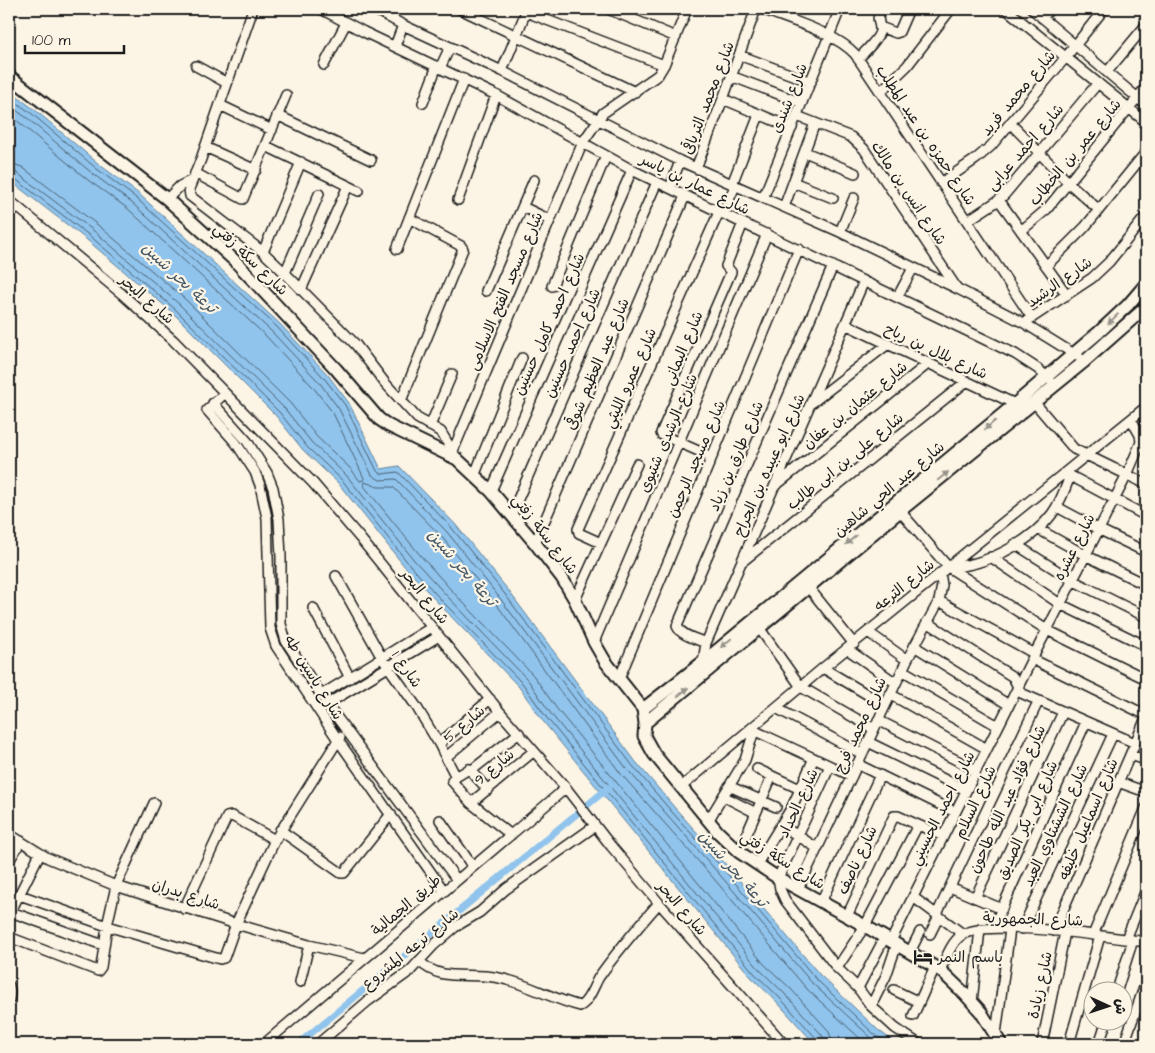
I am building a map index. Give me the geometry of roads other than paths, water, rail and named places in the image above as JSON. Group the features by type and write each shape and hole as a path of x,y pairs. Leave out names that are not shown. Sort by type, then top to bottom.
{"main road":[{"name":"شارع سكة زفتي","path":"9,76 167,199 252,279 336,368 380,419 389,426 455,455 491,490 535,542 562,578 605,661 643,709 644,736 648,745 680,788 708,821 739,852 778,878 865,926 937,969 972,1002 999,1039"},
{"name":"شارع عبد الحي شاهين","path":"645,723 1034,402 1074,353 1112,320 1146,284"},
{"name":"شارع عبد الحي شاهين","path":"643,709 703,662 1015,404 1085,361 1146,307"}],"street":[{"path":"253,9 189,189 190,196 263,252 285,273 356,345 417,418 441,432 455,455"},
{"name":"شارع عمار بن ياسر","path":"321,9 346,23 496,95 632,170 898,296 1015,354 1038,369 1051,381"},
{"name":"شارع عمار بن ياسر","path":"374,9 680,161 840,232 912,268 1028,321 1085,361"},
{"path":"460,9 635,92"},
{"path":"608,9 676,37"},
{"name":"شارع مسجد الفتح الاسلامى","path":"455,455 583,142 603,113 658,75 676,37 686,9"},
{"name":"شارع محمد الترياقى","path":"696,168 756,9"},
{"name":"شارع حمزه بن عبد المطلب","path":"762,9 829,36 846,45 858,59 967,222 1028,321"},
{"name":"شارع شندى","path":"763,198 839,9"},
{"path":"858,59 878,36 880,28 877,20 881,9"},
{"path":"880,28 896,33 899,32 909,9"},
{"path":"881,92 907,66 951,9"},
{"path":"1006,9 1146,122"},
{"path":"1032,9 1146,105"},
{"path":"1042,18 1050,9"},
{"name":"شارع محمد فريد","path":"941,183 984,153 1011,124 1104,9"},
{"path":"502,71 527,10 664,65"},
{"path":"324,65 346,23"},
{"path":"395,46 404,25"},
{"path":"1107,72 1146,25"},
{"path":"423,102 450,47"},
{"path":"739,55 810,82"},
{"path":"196,66 227,82"},
{"path":"732,76 802,104"},
{"path":"397,249 464,79"},
{"name":"شارع احمد عرابى","path":"967,222 999,200 1098,83"},
{"name":"شارع عمر بن الخطاب","path":"1021,231 1047,209 1146,87"},
{"path":"194,177 242,200 286,95"},
{"path":"458,200 496,95"},
{"path":"723,100 792,128"},
{"path":"220,105 272,130"},
{"path":"277,115 372,160"},
{"path":"721,213 759,115"},
{"name":"شارع انس بن مالك","path":"797,116 851,137 864,149 958,289"},
{"path":"784,207 815,123"},
{"path":"1011,124 1039,154 1099,210"},
{"path":"266,146 359,191"},
{"path":"205,147 256,170"},
{"path":"805,152 855,173"},
{"path":"1046,266 1073,240 1146,152"},
{"path":"552,286 606,156"},
{"path":"670,188 680,161"},
{"path":"263,252 301,162"},
{"name":"شارع احمد كامل حسنين","path":"491,490 632,170"},
{"path":"167,199 180,186 194,177"},
{"path":"486,291 534,180"},
{"name":"شارع احمد حسنين","path":"511,515 657,182"},
{"path":"794,182 833,198"},
{"path":"301,290 348,186"},
{"path":"285,273 319,194"},
{"name":"شارع عبد العظيم شوقى","path":"535,542 686,196"},
{"path":"840,232 854,198"},
{"name":"شارع البحر","path":"9,200 122,294 173,340 313,483 659,903 784,1044"},
{"path":"999,200 1067,295"},
{"path":"523,207 550,220"},
{"name":"شارع عمرو الليثي","path":"601,543 579,533 578,529 721,213"},
{"name":"شارع الرشيد","path":"1028,321 1100,271 1146,216"},
{"path":"401,401 463,249 461,246 409,218"},
{"name":"شارع اليمانى","path":"712,456 661,433 731,272 726,267 743,223"},
{"name":"شارع الرشدى شتيوى","path":"594,642 767,234"},
{"name":"شارع مسجد الرحمن","path":"619,679 799,250"},
{"name":"شارع طارق بن زياد","path":"706,643 683,633 679,630 678,626 833,266"},
{"path":"898,296 912,268"},
{"name":"شارع ابو عبيده بن الجراح","path":"703,662 706,643 864,281"},
{"name":"شارع بلال بن رباح","path":"846,324 1015,404"},
{"path":"810,404 888,344"},
{"path":"475,474 522,358"},
{"name":"شارع عثمان بن عفان","path":"774,487 929,363"},
{"path":"430,426 452,374"},
{"name":"شارع على بن ابى طالب","path":"741,563 967,381"},
{"path":"211,406 224,393"},
{"path":"1034,402 1074,449 1146,484"},
{"name":"شارع ياسين طه","path":"211,406 247,440 266,473 272,488 279,519 283,632 286,641 327,704 381,777 450,885 370,786 282,656 273,637 270,615 267,518 260,485 233,439 208,412 211,406"},
{"name":"شارع الترعه","path":"680,788 940,573 1067,475 1085,455 1146,407"},
{"name":"شارع عشره","path":"1018,688 1136,455 1141,442 1140,435 1130,419"},
{"path":"1136,455 1146,460"},
{"path":"575,600 637,464"},
{"path":"948,567 969,565 991,557 1038,529 1057,507 1067,475 1146,516"},
{"path":"1057,507 1146,552"},
{"path":"900,511 948,567 1047,630 1146,679"},
{"path":"1038,529 1146,585"},
{"path":"1015,544 1072,580 1146,617"},
{"path":"991,557 1060,604 1146,646"},
{"name":"شارع محمد فرج","path":"798,889 890,694 939,601 942,585 940,573"},
{"name":"شارع 1","path":"336,576 385,662 416,706 439,744 456,777 452,781 471,804"},
{"path":"809,588 850,647 896,683"},
{"path":"939,601 1033,656 1146,716"},
{"path":"313,608 350,678"},
{"path":"927,622 1013,677 1021,693 1135,743"},
{"path":"327,704 432,627"},
{"path":"760,629 801,687 976,770"},
{"path":"868,632 907,660"},
{"path":"321,695 350,678 439,636"},
{"path":"914,646 1009,705"},
{"path":"823,668 885,705"},
{"path":"902,670 998,726"},
{"name":"شارع احمد الحسيني","path":"891,941 1018,688"},
{"path":"890,694 987,749"},
{"path":"439,744 490,699"},
{"name":"شارع السلام","path":"930,934 950,887 1038,702"},
{"path":"776,708 862,754"},
{"name":"شارع 5","path":"446,757 500,712"},
{"name":"شارع فؤاد عبد الله طاحون","path":"975,898 1063,712"},
{"name":"شارع اسماعيل خليفه","path":"1054,931 1130,754 1144,728 1146,716"},
{"name":"شارع ابى بكر الصديق","path":"993,928 1086,722"},
{"path":"20,895 107,926 220,959 226,955 236,924 280,830 346,729"},
{"path":"708,821 749,753 752,730 852,776"},
{"path":"456,777 467,770 472,770 519,733"},
{"name":"شارع الششتاوي العبد","path":"1022,929 1113,734"},
{"path":"868,742 966,790"},
{"name":"شارع 9","path":"471,804 534,751"},
{"path":"1130,754 1146,760"},
{"path":"756,864 781,825 814,758"},
{"path":"857,764 955,812"},
{"name":"شارع الحداد","path":"778,878 830,766"},
{"path":"472,770 488,790"},
{"path":"757,770 800,789"},
{"path":"821,902 880,775"},
{"path":"739,852 772,776"},
{"path":"370,786 381,777"},
{"path":"1118,782 1146,792"},
{"path":"729,786 776,807"},
{"name":"طريق الجمالية","path":"264,1044 566,788"},
{"path":"723,796 756,813"},
{"path":"9,937 98,971 101,967 103,945 116,886 154,803"},
{"path":"471,804 511,835"},
{"path":"1069,1044 1096,936 1146,808"},
{"path":"280,830 341,873 344,873 391,814"},
{"path":"184,909 227,817 232,816 275,840"},
{"name":"شارع ناصف","path":"847,916 894,816 918,825"},
{"path":"440,820 473,867"},
{"path":"781,825 818,848"},
{"path":"837,968 865,926 918,825 943,836"},
{"name":"شارع ترعه المشروع","path":"319,1044 368,1001 410,971 434,945 455,927 480,912 506,889 595,826"},
{"name":"شارع بدران","path":"9,834 40,853 116,886 184,909 309,945 364,958"},
{"path":"9,861 21,841"},
{"path":"40,853 10,914 103,945"},
{"path":"778,878 785,900 837,968 858,988 870,1006 895,1028 919,1044"},
{"path":"950,887 1002,909"},
{"path":"1120,980 1130,939 1146,890"},
{"path":"913,897 963,934"},
{"path":"419,961 428,970 438,973 494,977 580,1006 585,1003 615,955 659,903"},
{"path":"999,1039 1010,928"},
{"name":"شارع الجمهورية","path":"913,1016 937,969 954,942 963,934 980,929 1010,928 1065,932 1146,942"},
{"path":"972,1002 980,929"},
{"path":"910,952 920,932"},
{"name":"شارع زيادة","path":"1042,1044 1065,932"},
{"path":"858,988 891,941"},
{"path":"870,1006 886,976 891,941"},
{"path":"300,982 309,945"},
{"path":"1124,1044 1146,982"},
{"path":"9,986 9,1000"},
{"path":"894,990 919,1002"},
{"path":"1099,1044 1104,1030"}],"water":[{"name":"ترعة بحر شبين","path":"9,91 139,194 279,323 328,375 349,403 381,469 399,466 455,524 508,590 636,762 675,808 820,975 878,1030 897,1044 815,1044 776,1001 751,977 542,720 519,687 405,567 338,483 303,450 276,416 172,312 87,240 9,180"}],"waterway":[{"path":"298,1044 608,788"}],"place":[{"name":"باسم النمر","path":"923,957"}]}
